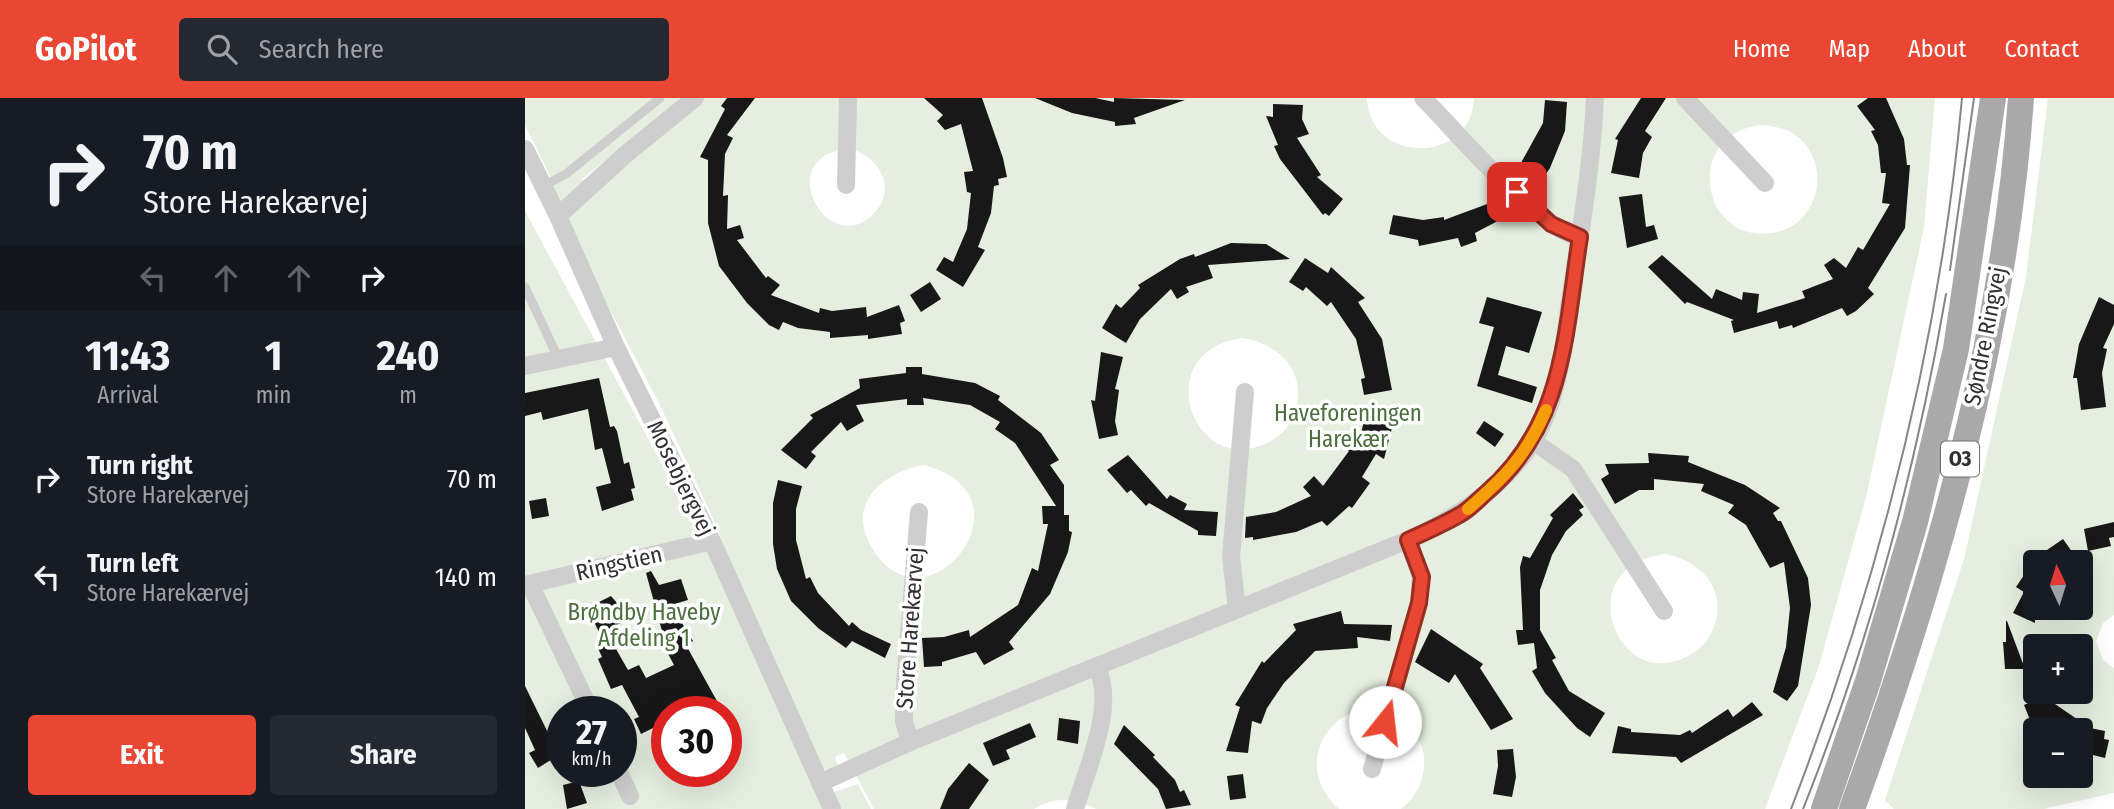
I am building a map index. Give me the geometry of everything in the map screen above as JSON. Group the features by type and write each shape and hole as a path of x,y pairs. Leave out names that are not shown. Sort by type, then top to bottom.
{"main road":[{"name":"Søndre Ringvej","path":"1824,809 1868,681 1916,522 1956,349 1993,98"},
{"name":"Søndre Ringvej","path":"1852,809 1898,681 1941,539 1963,448 2003,244 2021,98"}],"street":[{"path":"558,216 626,154 695,98"},
{"path":"846,185 848,98"},
{"path":"1423,98 1536,211 1566,233 1580,237"},
{"name":"Store Harekærvej","path":"820,783 910,742 1408,540 1463,513 1497,484 1533,441 1552,396 1562,356 1580,237 1595,98"},
{"path":"1685,98 1765,183"},
{"name":"Mosebjergvej","path":"525,149 558,216 616,348 712,541 832,809"},
{"path":"525,366 616,348"},
{"path":"1237,609 1231,557 1245,392"},
{"path":"1533,441 1573,469 1664,611"},
{"name":"Store Harekærvej","path":"910,742 904,722 904,696 919,512"},
{"path":"1371,769 1419,603 1422,577 1408,540"},
{"name":"Ringstien","path":"527,585 712,541"},
{"path":"527,585 583,696"},
{"path":"1075,809 1104,708 1104,682 1097,667"},
{"path":"626,787 630,796"}],"lane":[{"path":"543,186 566,174 660,98"},
{"path":"525,287 559,360"}],"green space":[{"path":"525,98 681,98 581,180 586,180 688,98 1367,98 1372,120 1384,136 1401,145 1421,148 1440,145 1457,136 1469,120 1474,98 1935,98 1924,227 1866,497 1819,666 1765,809 1401,809 1412,799 1422,779 1422,748 1407,725 1386,712 1364,710 1345,716 1330,729 1320,746 1317,767 1323,788 1339,809 1096,809 1080,803 1057,800 1034,809 874,809 844,753 835,757 839,769 830,771 821,768 831,793 858,784 871,809 525,809 525,211 779,681 712,516 658,401 543,183 553,182 525,125","holes":["1761,125 1776,127 1801,139 1813,158 1817,187 1807,212 1792,226 1777,232 1751,233 1731,224 1717,208 1711,188 1711,167 1719,148 1736,133","851,149 869,159 881,174 885,192 882,201 876,211 858,224 841,225 826,217 815,202 810,185 813,168 826,155","1242,338 1268,346 1288,362 1298,385 1298,398 1291,422 1281,434 1267,443 1241,449 1219,444 1202,429 1191,409 1189,387 1195,365 1213,348","924,465 957,481 972,503 973,528 962,551 944,569 921,577 896,573 874,551 866,535 863,520 865,506 871,494 893,475","1665,554 1689,563 1708,578 1717,600 1717,613 1714,627 1699,649 1686,657 1661,663 1639,658 1623,643 1613,623 1611,601 1618,580 1635,563"]},
{"path":"2048,98 2114,98 2114,615 2103,623 2096,641 2103,660 2114,668 2114,793 2044,809 1894,809 1885,800 1964,559 2026,277"}],"building":[{"path":"727,98 755,98 727,135 733,138 725,154 723,196 728,195 727,229 740,225 744,238 737,240 766,278 768,276 780,285 771,295 819,313 820,308 832,311 866,307 867,317 899,305 905,321 900,323 902,334 868,339 868,335 830,338 830,332 798,328 783,322 779,330 769,325 747,303 719,266 708,223 708,160 700,157 725,109 721,106"},
{"path":"924,98 982,98 1007,177 998,179 999,185 994,186 991,213 978,247 985,250 963,287 936,270 944,257 953,262 967,229 971,193 967,192 964,172 973,171 961,124 945,130 937,121 943,115"},
{"path":"1035,98 1095,98 1114,102 1114,98 1185,100 1134,118 1136,124 1115,126 1115,122 1072,113"},
{"path":"1641,98 1666,98 1645,131 1652,137 1643,153 1639,178 1611,173 1618,140 1615,139"},
{"path":"1868,98 1886,98 1904,139 1907,165 1910,165 1905,228 1868,288 1874,294 1856,311 1847,316 1842,308 1793,328 1792,325 1779,329 1777,321 1734,333 1731,321 1734,320 1687,302 1685,304 1648,267 1662,255 1712,299 1716,289 1742,300 1743,292 1759,294 1757,313 1805,298 1802,291 1833,279 1824,265 1834,258 1846,268 1858,247 1863,250 1890,204 1882,203 1886,173 1881,173 1878,145 1871,131 1875,130 1857,106"},
{"path":"1545,100 1567,102 1565,131 1550,168 1537,187 1516,172 1543,123"},
{"path":"1273,104 1303,105 1302,119 1309,134 1297,138 1321,175 1317,177 1343,199 1329,216 1325,213 1323,215 1280,159 1274,146 1278,145 1266,116 1273,117"},
{"path":"1642,194 1646,227 1654,225 1658,239 1627,248 1619,197"},
{"path":"1498,200 1509,215 1475,233 1477,241 1461,247 1458,238 1419,246 1418,240 1389,234 1393,215 1423,220 1444,217 1444,220"},
{"path":"1231,243 1266,244 1290,259 1208,265 1213,278 1186,287 1189,292 1177,299 1171,289 1140,319 1126,343 1102,328 1116,304 1121,308 1140,288 1138,285 1180,259 1194,254 1195,257"},
{"path":"1305,258 1328,273 1331,267 1365,298 1358,302 1382,339 1392,390 1364,395 1361,379 1365,378 1356,339 1331,302 1327,306 1306,287 1303,291 1289,282"},
{"path":"930,282 941,299 921,312 910,295"},
{"path":"1487,297 1542,312 1529,353 1506,346 1498,375 1537,387 1532,403 1477,386 1494,327 1479,323"},
{"path":"2099,297 2114,305 2114,324 2103,348 2107,349 2102,373 2106,407 2081,410 2077,378 2073,378 2079,344"},
{"path":"1101,352 1123,357 1115,389 1119,390 1115,421 1118,435 1099,439 1091,400 1095,401"},
{"path":"906,367 922,367 922,374 975,383 1000,396 998,400 1041,433 1059,460 1050,465 1064,485 1064,515 1069,515 1069,531 1072,532 1068,552 1050,594 1009,642 1014,649 984,665 976,652 942,662 942,666 924,667 922,638 944,637 969,630 970,637 1018,605 1032,568 1038,571 1048,524 1043,524 1042,506 1056,506 1015,443 995,429 1000,422 970,405 923,398 924,405 907,405 907,399 856,405 864,421 847,431 841,422 811,452 816,456 806,469 781,450 813,418 810,415 860,388 859,379 906,373"},
{"path":"599,378 610,427 614,426 617,431 624,464 629,462 635,488 631,489 634,500 602,511 596,487 611,483 602,448 595,450 588,409 543,420 541,412 525,416 525,393"},
{"path":"1367,409 1395,416 1384,459 1376,454 1362,477 1370,483 1352,508 1349,506 1327,526 1322,521 1296,532 1253,540 1253,537 1245,538 1246,517 1276,512 1311,496 1303,487 1314,476 1323,486 1349,451 1340,447 1347,434 1359,441"},
{"path":"1484,421 1504,434 1495,447 1476,433"},
{"path":"1648,453 1689,456 1688,462 1745,485 1780,508 1773,513 1778,521 1781,521 1808,578 1811,605 1798,686 1787,701 1773,692 1786,647 1790,608 1784,562 1770,568 1746,525 1728,513 1734,505 1701,491 1704,484 1654,479 1654,490 1639,490 1615,504 1601,479 1609,474 1605,464 1649,463"},
{"path":"1128,455 1167,499 1170,495 1187,504 1184,510 1218,512 1216,536 1198,535 1198,531 1149,503 1146,506 1131,490 1127,493 1107,470"},
{"path":"778,480 802,486 796,509 796,540 806,579 810,577 818,593 849,626 852,622 861,630 891,644 885,658 852,641 846,648 818,628 791,601 777,569 773,544 773,503"},
{"path":"1573,493 1584,507 1579,510 1583,515 1566,531 1552,555 1540,590 1540,630 1556,658 1552,660 1569,691 1605,713 1590,737 1577,728 1545,693 1532,671 1537,668 1534,643 1518,645 1516,630 1523,630 1520,567 1523,556 1530,558 1553,518 1550,515"},
{"path":"546,498 549,516 532,519 529,501"},
{"path":"2114,522 2114,537 2109,538 2111,546 2088,550 2084,529"},
{"path":"2063,539 2071,550 2047,550"},
{"path":"651,571 659,585 681,579 688,600 671,605 693,641 686,645 714,696 651,696 651,729 641,734 637,725 637,696 628,696 622,685 611,689 598,659 602,657 597,646 604,642 587,608 611,596 617,603 626,621 614,626 621,637 612,642 628,670 639,665 646,678 674,665 665,648 669,646 662,631 646,573"},
{"path":"2023,577 2023,591 2016,587"},
{"path":"2023,594 2023,618 2013,613"},
{"path":"1341,611 1344,624 1392,625 1390,641 1357,637 1358,648 1315,651 1284,683 1267,708 1261,724 1252,721 1248,753 1226,751 1240,707 1235,705 1262,661 1264,663 1296,630 1293,624"},
{"path":"2007,621 2023,669 2005,669 2003,642 2006,642"},
{"path":"1431,629 1483,664 1480,668 1513,719 1491,730 1455,674 1449,683 1415,662"},
{"path":"525,686 546,729 546,763 538,768 529,753 535,750 525,728"},
{"path":"1752,702 1763,715 1681,763 1676,757 1612,753 1618,726 1631,729 1631,732 1680,735 1690,730 1692,733 1728,709 1733,717"},
{"path":"2055,704 2075,718 2029,718 2024,705"},
{"path":"1059,718 1080,721 1078,744 1057,740"},
{"path":"1030,723 1036,737 1006,750 1010,759 993,766 983,743"},
{"path":"1124,725 1155,755 1153,757 1175,780 1180,792 1184,790 1191,805 1166,809 1158,789 1114,744"},
{"path":"2093,729 2105,731 2104,739 2109,740 2105,758 2093,755"},
{"path":"1513,749 1516,777 1512,797 1493,794 1498,766 1497,750"},
{"path":"969,763 989,780 969,809 940,809 948,789"},
{"path":"1243,774 1246,798 1230,800 1227,776"},
{"path":"563,787 581,787 587,803 567,809"}],"tram line":[{"path":"1791,809 1852,636 1901,460 1938,280 1962,98"},
{"path":"1950,270 1974,98"},
{"path":"1803,809 1849,684 1888,555 1920,425 1946,294"}],"slow traffic":[{"path":"1468,509 1517,462 1533,441 1546,410"}],"route":[{"path":"1385,722 1419,603 1422,577 1408,540 1463,513 1497,484 1517,462 1533,441 1552,396 1562,356 1580,237 1551,224 1517,192"}],"park label":[{"name":"Haveforeningen Harekær","path":"1348,426"},
{"name":"Brøndby Haveby Afdeling 1","path":"644,625"}]}
